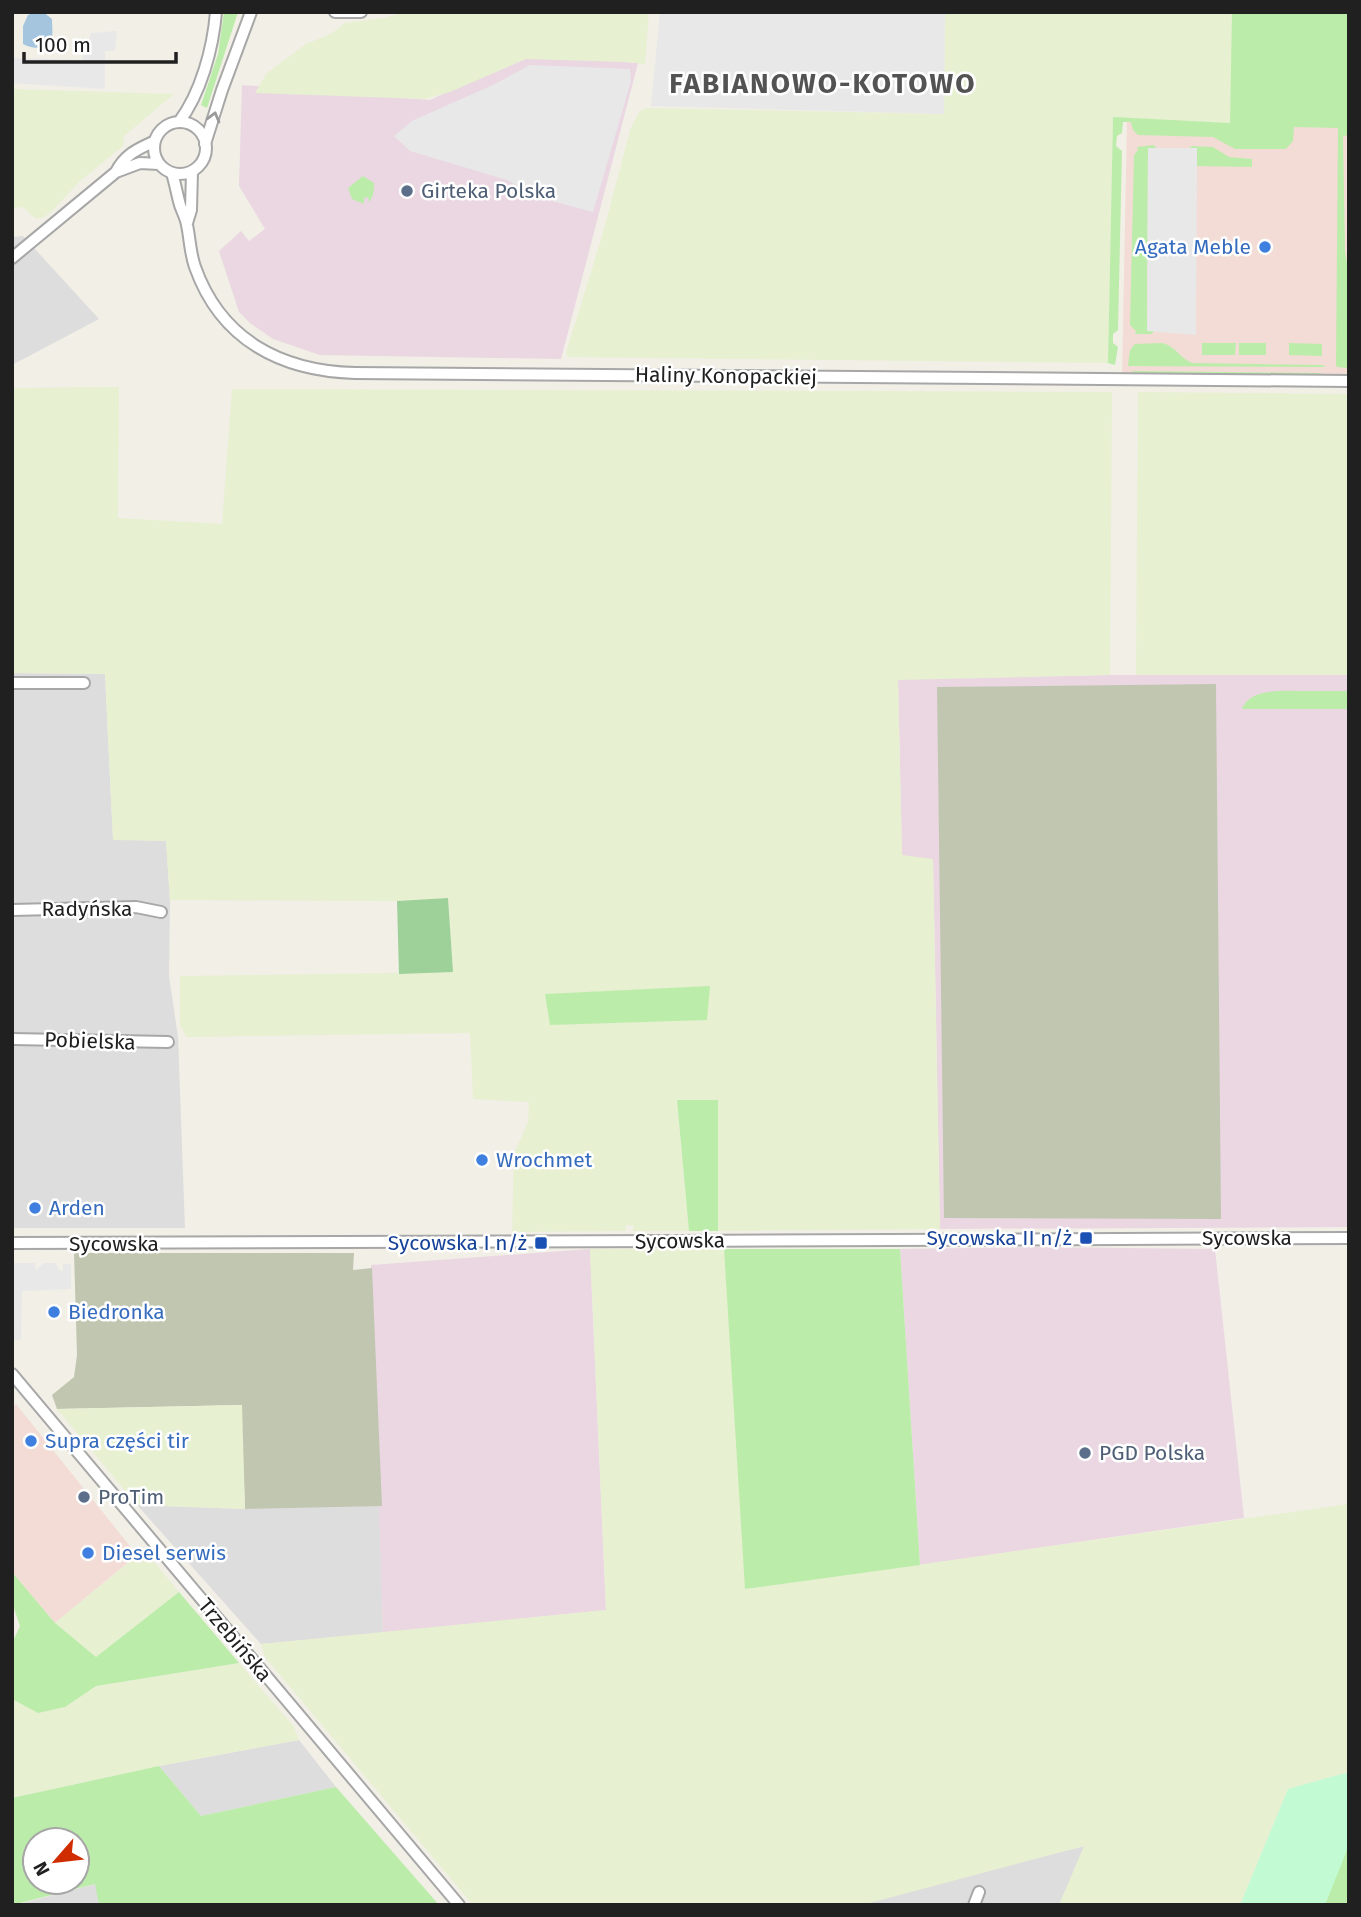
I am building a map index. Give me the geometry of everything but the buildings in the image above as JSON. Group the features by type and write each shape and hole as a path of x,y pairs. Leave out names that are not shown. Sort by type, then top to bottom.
{"street":[{"path":"216,12 213,41 189,108 179,122 161,130 155,141 154,153 159,164 172,173 192,171 203,160 205,144 222,90 251,12"},
{"path":"335,12 361,12"},
{"path":"179,122 196,127 205,144"},
{"path":"116,172 133,150 155,141"},
{"path":"12,258 116,172 140,163 159,164"},
{"name":"Haliny Konopackiej","path":"187,223 191,211 192,171"},
{"name":"Haliny Konopackiej","path":"172,173 200,281 223,317 243,337 265,352 289,363 314,369 355,373 1349,381"},
{"path":"12,684 84,683"},
{"name":"Radyńska","path":"12,910 136,908 161,912"},
{"name":"Pobielska","path":"12,1039 168,1042"},
{"name":"Sycowska","path":"12,1243 541,1243 845,1238 1349,1237"},
{"name":"Trzebińska","path":"12,1374 459,1905"},
{"path":"974,1905 979,1892"}],"shaded area":[{"path":"405,12 649,12 645,64 526,59 450,92 424,99 255,93 266,74 306,44 331,34 345,23 384,18"},
{"path":"660,12 945,12 944,114 651,106"},
{"path":"945,12 1233,12 1230,123 1113,118 1108,363 568,357 566,353 603,233 631,127 640,111 647,108 944,114"},
{"path":"117,31 115,51 105,51 105,89 12,83 12,58 82,60 91,33"},
{"path":"528,56 638,63 561,359 320,355 273,339 239,312 219,251 241,231 249,241 265,229 239,186 242,85 430,100"},
{"path":"530,65 630,69 631,81 593,212 541,198 507,180 410,151 394,136 412,121 495,84"},
{"path":"12,89 174,94 124,136 123,146 80,181 51,212 42,218 35,218 23,207 12,211"},
{"path":"1127,122 1349,126 1349,381 1122,380"},
{"path":"1148,148 1197,148 1196,335 1147,331"},
{"path":"23,236 99,319 12,365 12,237"},
{"path":"119,387 118,518 222,524 232,389 1112,392 1110,675 898,680 902,855 933,859 940,1229 718,1231 717,1184 677,1100 689,1231 633,1231 633,1225 626,1225 625,1231 512,1232 514,1154 528,1122 529,1102 473,1099 470,1033 187,1037 180,1026 180,976 453,972 448,898 397,901 170,900 166,841 113,840 105,674 12,673 12,388"},
{"path":"1138,392 1349,394 1349,675 1136,675"},
{"path":"12,673 105,674 113,839 166,841 170,900 169,976 178,1037 185,1228 12,1228"},
{"path":"1110,675 1349,675 1349,1227 940,1229 933,859 902,856 898,679"},
{"path":"1216,684 1221,1219 944,1218 937,687"},
{"path":"590,1249 606,1610 383,1633 371,1265"},
{"path":"590,1249 724,1249 746,1589 1349,1504 1349,1772 1288,1789 1240,1905 1059,1905 1084,1846 862,1905 473,1905 265,1657 261,1644 606,1610"},
{"path":"900,1249 1215,1249 1244,1518 920,1565"},
{"path":"74,1253 354,1253 353,1270 372,1268 382,1506 245,1509 241,1405 57,1409 52,1395 74,1377 77,1355"},
{"path":"12,1263 35,1263 36,1270 44,1263 56,1263 59,1270 63,1271 63,1264 71,1264 71,1289 22,1291 21,1340 12,1340"},
{"path":"16,1404 137,1555 55,1623 12,1572 12,1407"},
{"path":"242,1405 245,1509 137,1505 57,1409"},
{"path":"380,1499 383,1633 261,1644 137,1505 245,1509"},
{"path":"144,1550 179,1592 96,1657 55,1623"},
{"path":"239,1663 294,1727 299,1740 159,1766 12,1798 12,1699 38,1713 65,1707 95,1686"},
{"path":"299,1740 336,1787 201,1816 159,1766"},
{"path":"1085,1846 1059,1905 841,1905"},
{"path":"96,1884 99,1905 15,1905 50,1896 91,1896 91,1885"}],"green space":[{"path":"224,12 238,12 207,108 201,105 218,54"},
{"path":"1232,12 1349,12 1349,135 1343,136 1345,252 1349,274 1348,368 1336,365 1338,128 1294,127 1293,141 1286,149 1235,149 1213,137 1138,135 1131,122 1123,122 1122,133 1117,136 1116,146 1122,151 1118,330 1113,334 1113,343 1118,347 1115,365 1108,363 1113,117 1230,123"},
{"path":"1154,145 1156,148 1148,148 1147,331 1154,331 1152,334 1135,334 1136,331 1130,325 1134,155 1137,147"},
{"path":"1213,147 1229,157 1252,159 1252,167 1197,166 1197,149 1189,148"},
{"path":"363,176 374,183 372,198 369,202 368,197 364,198 364,204 352,199 348,188"},
{"path":"1162,343 1193,363 1326,367 1128,366 1130,350 1135,344"},
{"path":"1202,343 1236,343 1235,355 1202,355"},
{"path":"1239,343 1266,343 1266,355 1239,355"},
{"path":"1289,343 1322,344 1322,356 1289,355"},
{"path":"1131,371 1322,373 1316,376 1137,374"},
{"path":"1349,691 1349,709 1242,709 1252,697 1267,692"},
{"path":"448,898 453,972 399,974 397,901"},
{"path":"710,986 707,1020 550,1025 545,994"},
{"path":"677,1100 718,1100 718,1231 689,1231"},
{"path":"724,1249 900,1249 920,1565 745,1589"},
{"path":"12,1572 55,1623 96,1657 179,1592 239,1663 96,1686 65,1707 38,1713 12,1699 12,1643 20,1626 12,1602"},
{"path":"159,1766 201,1816 336,1787 439,1905 99,1905 95,1884 91,1885 91,1826 21,1826 21,1896 48,1896 12,1905 12,1798"},
{"path":"1349,1772 1349,1845 1325,1905 1240,1905 1288,1789"},
{"path":"1349,1818 1349,1905 1297,1905"}],"water":[{"path":"43,12 52,19 50,42 40,48 23,44 23,26 28,15"}],"place":[{"name":"Girteka Polska","path":"407,191"},
{"name":"Agata Meble","path":"1265,247"},
{"name":"Wrochmet","path":"482,1160"},
{"name":"Arden","path":"35,1208"},
{"name":"Sycowska II n/ż","path":"1086,1238"},
{"name":"Sycowska I n/ż","path":"541,1243"},
{"name":"Biedronka","path":"54,1312"},
{"name":"Supra części tir","path":"31,1441"},
{"name":"PGD Polska","path":"1085,1453"},
{"name":"ProTim","path":"84,1497"},
{"name":"Diesel serwis","path":"88,1553"}],"district":[{"name":"FABIANOWO-KOTOWO","path":"823,83"}]}
